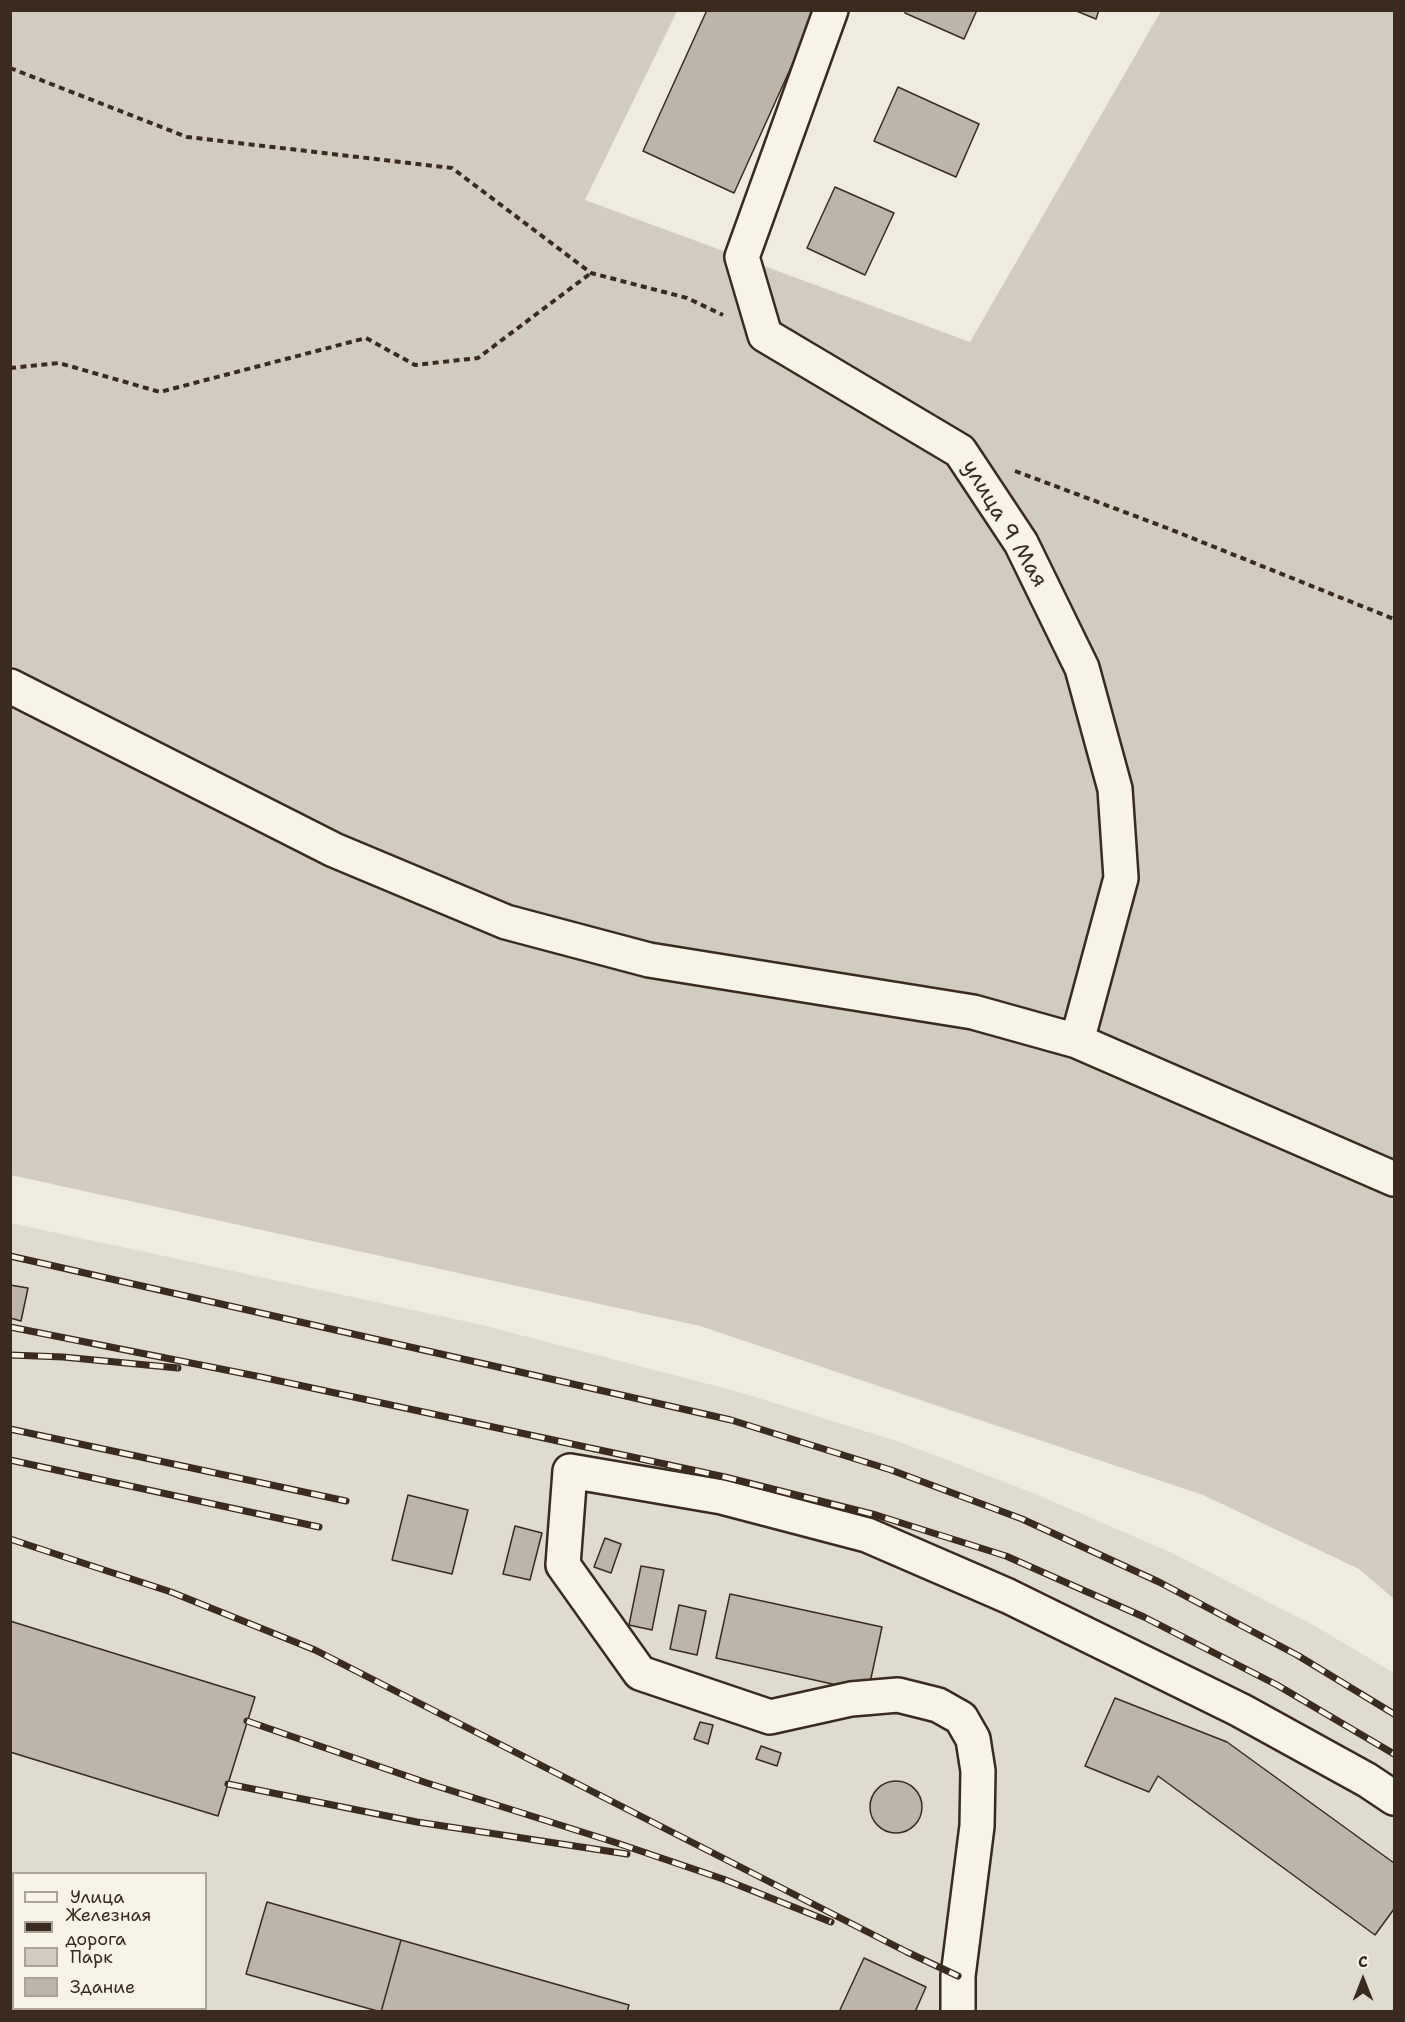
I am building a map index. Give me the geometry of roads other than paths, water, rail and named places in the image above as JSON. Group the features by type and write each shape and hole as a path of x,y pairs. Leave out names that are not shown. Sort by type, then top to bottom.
{"street":[{"name":"улица 9 Мая","path":"831,10 742,257 765,335 960,451 1021,543 1082,668 1115,789 1121,878 1077,1041"},
{"path":"10,686 334,850 506,922 649,960 973,1012 1077,1041 1395,1179"},
{"path":"958,2012 958,1976 978,1815 978,1771 973,1739 961,1718 938,1705 898,1695 851,1700 770,1717 640,1673 563,1565 570,1471 722,1497 867,1535 1008,1596 1229,1704 1367,1780 1395,1798"}],"railway":[{"path":"10,1256 731,1420 891,1470 1022,1519 1159,1582 1297,1655 1394,1714"},
{"path":"10,1327 261,1377 725,1477 876,1515 1006,1556 1144,1617 1277,1685 1394,1754"},
{"path":"10,1355 63,1357 178,1368"},
{"path":"10,1429 346,1501"},
{"path":"10,1460 319,1527"},
{"path":"10,1539 171,1592 315,1650 958,1976"},
{"path":"247,1721 427,1783 723,1879 831,1922"},
{"path":"228,1784 417,1822 627,1854"},
{"path":"54,2010 58,2012"}]}
